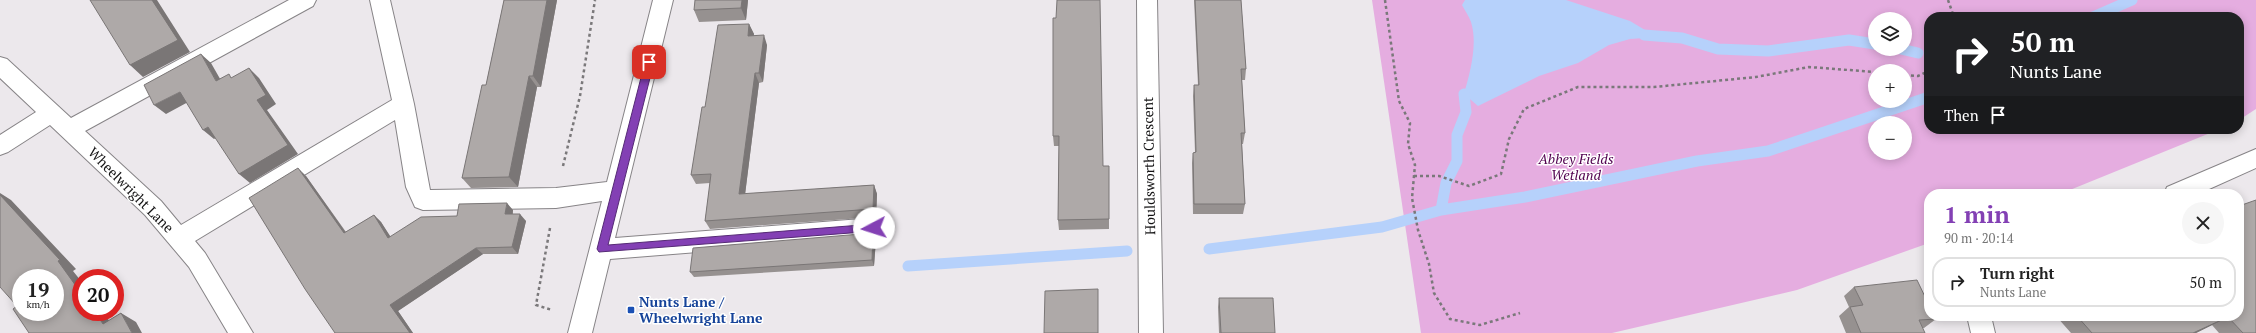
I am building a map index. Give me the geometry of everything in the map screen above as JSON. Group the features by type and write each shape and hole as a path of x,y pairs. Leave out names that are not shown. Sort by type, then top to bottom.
{"street":[{"path":"69,128 306,0"},
{"path":"380,0 403,104 417,187 423,200 556,198 616,190"},
{"path":"580,333 663,0"},
{"name":"Houldsworth Crescent","path":"1147,0 1150,333"},
{"name":"Wheelwright Lane","path":"0,65 153,208 197,260 241,333"},
{"path":"179,238 403,104"},
{"path":"0,146 52,112"},
{"path":"2186,189 2256,158"},
{"path":"602,249 874,228"},
{"path":"1981,321 1984,333"}],"path":[{"path":"1385,0 1399,101 1410,123 1408,144 1415,165 1412,198 1418,230 1429,264 1434,293 1450,319 1480,325 1520,313"},
{"path":"1948,0 1952,12"},
{"path":"1414,176 1439,176 1469,186 1501,174 1509,139 1524,109 1578,87 1654,88 1756,76 1809,67 1868,71"},
{"path":"1912,76 1918,76 1924,73"}],"green space":[{"name":"Abbey Fields Wetland","path":"1372,0 2256,0 2256,109 2244,117 2244,12 1924,12 1924,134 2208,134 2072,189 1924,189 1924,245 1797,290 1612,333 1421,333"}],"water":[{"path":"1465,0 1566,0 1630,21 1645,30 1644,38 1630,39 1609,45 1578,63 1539,76 1478,106 1464,94 1471,68 1474,40 1471,22 1462,5"}],"building":[{"path":"90,0 152,0 178,40 130,65"},
{"path":"504,0 547,0 533,76 529,76 509,177 462,178 482,85 486,85"},
{"path":"695,0 742,0 741,8 694,10"},
{"path":"1057,0 1100,0 1103,166 1109,166 1109,219 1058,220 1059,136 1053,136 1053,18 1056,18"},
{"path":"1195,0 1241,0 1246,69 1241,69 1245,133 1241,133 1245,204 1194,204 1193,153 1196,152 1194,85 1199,85"},
{"path":"749,24 748,36 764,35 759,73 755,73 739,194 874,185 873,209 705,221 711,174 691,175 702,107 705,107 718,25"},
{"path":"201,54 216,81 229,74 231,78 249,68 266,95 257,100 288,145 239,174 208,127 203,130 180,92 154,105 144,85"},
{"path":"298,168 344,233 374,215 388,238 421,217 457,216 459,204 507,203 505,214 520,214 512,247 476,248 390,305 410,333 335,333 305,289 249,198"},
{"path":"0,195 60,260 58,261 64,269 12,269 12,300 0,287"},
{"path":"2256,200 2256,333 2243,333 2232,321 2244,321 2244,204"},
{"path":"873,233 872,260 690,272 693,248"},
{"path":"64,269 72,280 72,321 101,321 103,324 108,321 124,321 124,318 132,333 29,333 21,321 64,321"},
{"path":"1917,280 1924,295 1924,320 1919,320 1925,333 1861,333 1850,307 1863,305 1854,287"},
{"path":"1098,289 1098,333 1044,333 1045,291"},
{"path":"1219,298 1273,298 1275,333 1221,333"},
{"path":"2081,321 2219,321 2193,333 2092,333"}],"waterway":[{"path":"2104,12 2132,0"},
{"path":"1644,35 1682,38 1718,49 1768,51 1849,40 1868,43"},
{"path":"1912,52 1918,53"},
{"path":"1441,210 1446,183 1457,161 1457,135 1466,112 1464,94"},
{"path":"1441,210 1525,197 1697,161 1768,151 1924,99"},
{"path":"1209,249 1382,227 1441,210"},
{"path":"908,266 1127,251"}],"place":[{"name":"Nunts Lane / Wheelwright Lane","path":"631,310"}],"route":[{"path":"649,62 602,249 874,228"}]}
